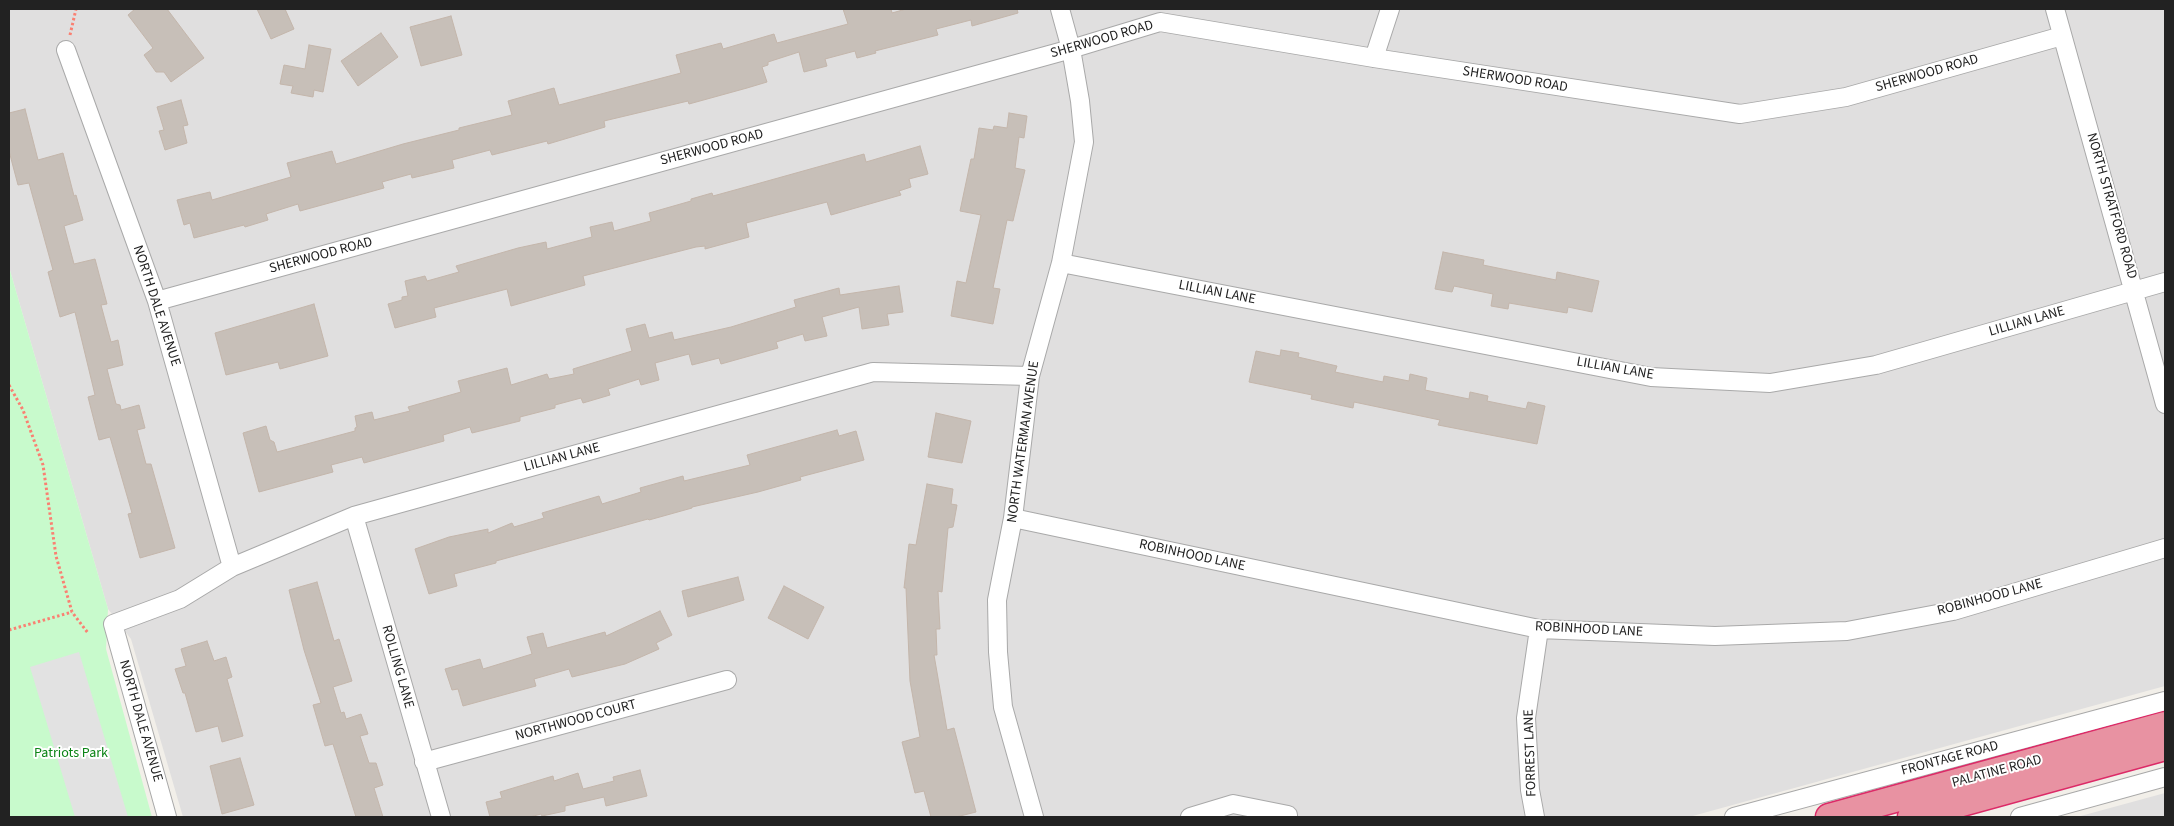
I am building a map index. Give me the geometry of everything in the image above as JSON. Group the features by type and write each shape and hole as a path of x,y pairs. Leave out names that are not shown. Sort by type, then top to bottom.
{"highway":[{"name":"PALATINE ROAD","path":"1829,817 2165,725"},
{"name":"PALATINE ROAD","path":"1911,817 2165,747"}],"street":[{"name":"NORTH WATERMAN AVENUE","path":"1034,817 1003,707 998,652 997,600 1013,518 1030,376 1061,263 1084,142 1080,101 1071,49 1060,9"},
{"path":"1374,58 1390,9"},
{"name":"NORTH STRATFORD ROAD","path":"2055,9 2165,404"},
{"name":"SHERWOOD ROAD","path":"157,301 1071,49 1160,22 1374,58 1740,114 1846,97 2062,36"},
{"name":"NORTH DALE AVENUE","path":"66,50 157,301 232,567"},
{"name":"LILLIAN LANE","path":"1061,263 1651,377 1770,384 1876,365 2165,282"},
{"name":"LILLIAN LANE","path":"113,624 180,599 232,567 354,516 873,372 1030,376"},
{"name":"ROLLING LANE","path":"354,516 441,817"},
{"name":"ROBINHOOD LANE","path":"1013,518 1539,629 1715,636 1847,631 1953,610 2165,548"},
{"name":"NORTH DALE AVENUE","path":"113,624 167,817"},
{"name":"FORREST LANE","path":"1535,817 1530,790 1526,718 1539,629"},
{"name":"NORTHWOOD COURT","path":"424,762 727,680"},
{"name":"FRONTAGE ROAD","path":"1734,817 2165,701"},
{"path":"2020,817 2165,778"},
{"path":"1190,817 1232,804 1288,815"}],"path":[{"path":"66,50 76,9"},
{"path":"9,385 23,410 43,465 56,556 72,612 88,633"},
{"path":"9,630 72,612"}],"shaded area":[{"path":"9,9 2165,9 2165,686 1689,817 183,817 131,639 108,609 9,267"},
{"path":"79,652 128,817 75,817 30,667"},
{"path":"2165,793 2165,817 2077,817"}],"green space":[{"name":"Patriots Park","path":"9,267 108,609 106,649 152,817 9,817"}],"building":[{"path":"135,9 167,9 204,58 171,82 164,72 156,72 144,55 153,48 128,15"},
{"path":"257,9 285,9 294,29 271,39"},
{"path":"843,9 891,9 892,13 906,9 1017,9 1018,13 972,26 971,20 936,29 938,35 875,51 876,53 857,58 855,51 825,59 827,66 804,72 799,52 768,62 768,65 762,67 767,82 689,104 688,101 604,121 605,127 548,144 547,141 492,155 490,150 452,160 454,168 412,178 411,174 382,182 384,188 300,211 298,204 266,214 268,220 245,227 244,225 194,238 190,223 184,225 177,200 210,192 212,200 291,177 287,163 332,151 336,164 459,130 459,128 512,115 508,101 554,88 559,105 681,73 676,55 721,43 723,49 774,34 777,43 848,24"},
{"path":"451,16 462,55 421,66 410,27"},
{"path":"381,33 398,57 358,86 341,61"},
{"path":"309,45 331,49 323,92 314,90 313,97 291,93 293,86 280,84 284,65 305,69"},
{"path":"181,100 188,125 183,126 187,143 165,150 159,131 164,130 157,107"},
{"path":"25,109 38,160 63,153 74,196 76,195 83,220 64,226 74,264 95,259 107,304 101,305 111,342 118,340 123,365 107,369 116,404 120,405 121,410 139,405 145,428 137,430 146,464 151,464 175,548 140,558 128,514 132,513 110,437 99,440 88,397 95,395 75,312 60,317 48,272 53,270 29,183 18,185 9,151 9,113"},
{"path":"1009,113 1027,116 1024,138 1019,137 1015,168 1025,170 1013,221 1007,220 993,288 1000,289 993,324 951,316 957,281 966,283 981,215 960,211 971,159 974,159 979,128 993,130 994,126 1007,128"},
{"path":"920,146 928,174 909,179 911,187 899,191 901,195 831,215 827,202 746,223 749,237 705,249 705,246 696,247 583,276 585,285 511,306 507,289 434,308 436,317 395,328 388,304 408,296 405,281 425,276 427,281 459,272 456,266 518,248 546,242 547,249 592,237 590,227 612,222 614,231 651,221 649,213 712,193 713,196 864,154 866,162"},
{"path":"1443,252 1484,260 1483,265 1556,280 1557,272 1599,281 1592,312 1568,307 1567,313 1509,303 1508,309 1491,306 1493,294 1454,286 1452,292 1435,289"},
{"path":"899,286 903,312 887,314 889,325 862,329 859,307 822,317 827,336 805,341 803,334 776,342 778,348 721,364 719,358 692,365 689,354 655,363 659,380 641,385 639,379 608,389 610,395 583,403 581,398 555,405 555,408 520,417 520,421 472,433 470,427 443,435 444,441 364,463 362,457 331,465 333,472 259,492 243,433 266,426 270,440 274,442 277,452 355,431 357,427 355,416 372,412 374,420 410,411 408,407 461,392 458,381 507,368 511,385 547,374 549,379 574,374 573,369 632,351 626,329 645,324 649,338 672,332 674,340 731,327 796,307 794,300 839,288 840,295"},
{"path":"314,304 328,356 280,369 278,362 226,375 215,333"},
{"path":"1281,350 1299,353 1298,357 1337,366 1335,372 1383,382 1384,376 1409,381 1410,374 1427,378 1425,390 1469,399 1470,392 1488,396 1487,401 1526,409 1528,402 1545,406 1537,444 1438,425 1440,420 1354,402 1353,408 1311,399 1312,395 1249,382 1256,351 1280,356"},
{"path":"936,413 971,421 962,463 928,457"},
{"path":"837,430 839,436 856,431 864,460 800,477 801,480 758,492 692,507 496,561 496,563 454,574 457,586 429,594 415,549 449,537 488,529 488,533 512,523 514,527 544,518 542,513 599,496 602,504 641,492 640,488 683,476 684,481 750,465 747,455"},
{"path":"927,484 953,489 951,504 957,505 953,527 948,528 942,592 938,591 940,629 936,629 937,655 934,655 947,730 954,728 976,812 956,817 931,817 924,791 915,793 902,742 920,737 910,681 906,588 904,588 909,544 916,545"},
{"path":"738,577 744,600 688,617 682,591"},
{"path":"317,582 334,641 339,639 352,681 333,687 341,713 344,712 346,719 361,714 368,734 360,736 369,763 376,763 383,785 374,788 383,817 356,817 333,744 325,746 313,705 321,703 304,650 289,590"},
{"path":"784,586 824,607 808,639 768,618"},
{"path":"660,611 672,635 656,643 659,649 625,664 572,677 569,669 534,679 536,686 463,706 458,689 452,690 445,669 480,659 483,669 532,654 527,637 543,633 547,648 605,632 606,636"},
{"path":"207,641 214,661 226,657 232,677 227,679 243,736 222,742 218,726 196,732 185,693 183,693 175,669 186,666 181,649"},
{"path":"240,758 254,805 222,814 210,766"},
{"path":"640,770 647,796 606,806 604,797 565,806 565,811 542,816 541,814 530,817 490,817 486,802 502,798 500,792 553,776 554,781 578,773 583,789 614,781 613,777"}]}
